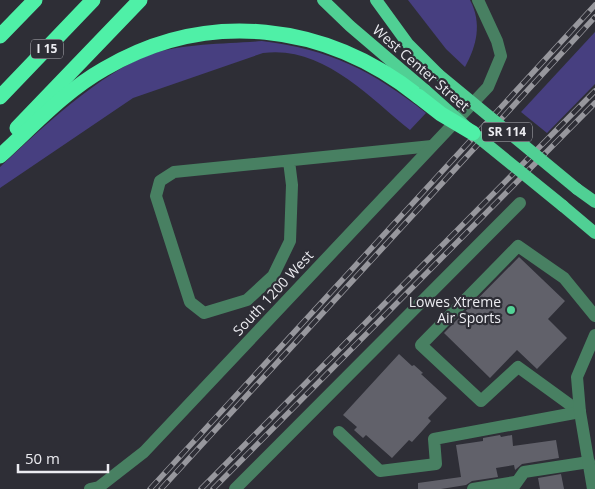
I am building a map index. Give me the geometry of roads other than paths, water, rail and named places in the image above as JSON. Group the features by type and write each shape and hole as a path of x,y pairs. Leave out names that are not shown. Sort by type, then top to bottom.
{"highway":[{"path":"0,36 35,0"},
{"name":"I 15","path":"0,97 93,0"},
{"path":"0,145 140,0"},
{"path":"0,156 61,100 102,70 148,48 199,34 245,30 268,32 322,42 371,65 422,93 441,114 473,133"}],"main road":[{"name":"West Center Street","path":"323,0 422,93"},
{"name":"West Center Street","path":"376,0 408,44 438,74 595,202"},
{"name":"SR 114","path":"473,133 595,231"}],"street":[{"name":"South 1200 West","path":"90,489 100,486 144,452 488,87 502,56 478,0"},
{"path":"290,161 292,185 290,241 273,276 248,300 204,313 190,302 156,196 160,181 174,172 432,146"},
{"path":"235,489 520,203"},
{"path":"580,412 518,368 480,401 421,345 518,246 564,278 595,316"},
{"path":"593,489 580,412 577,377 595,335"},
{"path":"339,432 380,471 436,464 434,438 580,412"},
{"path":"473,489 514,486 524,472 589,462"}],"railway":[{"path":"150,489 595,5"},
{"path":"161,489 595,17"},
{"path":"201,489 595,91"},
{"path":"213,489 595,103"}],"place":[{"name":"Lowes Xtreme Air Sports","path":"511,310"}]}
